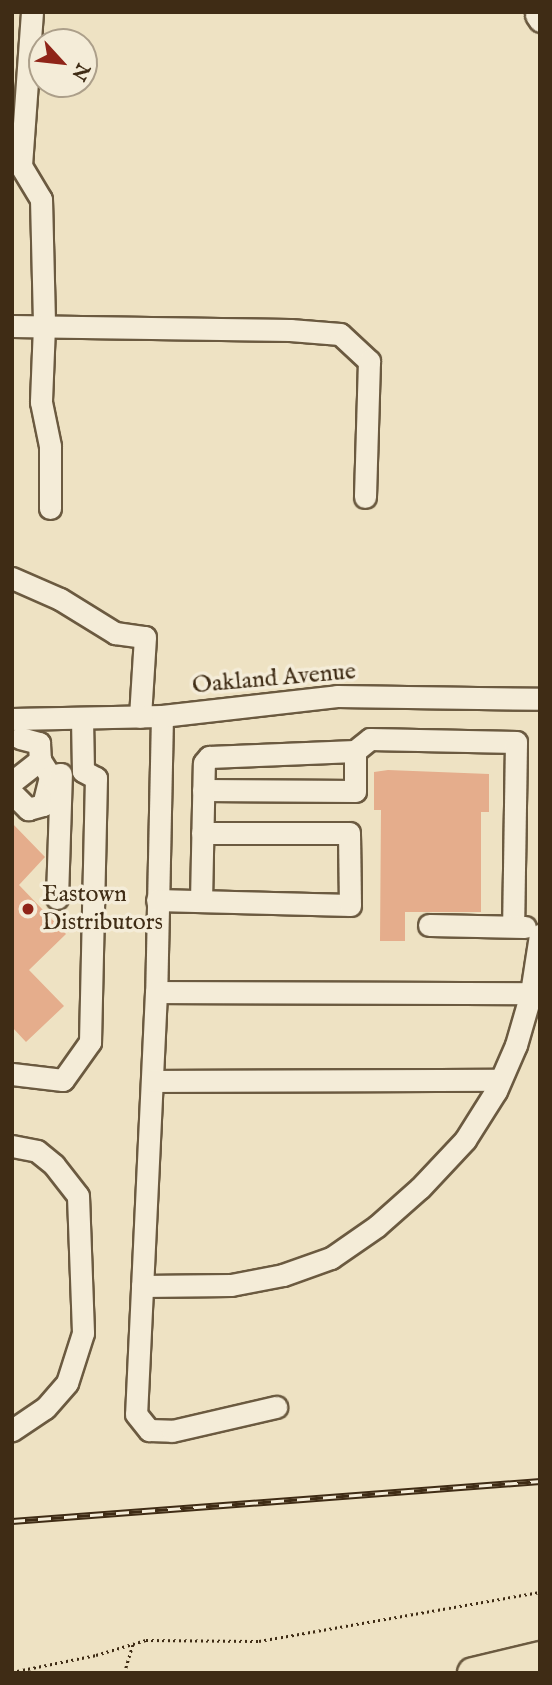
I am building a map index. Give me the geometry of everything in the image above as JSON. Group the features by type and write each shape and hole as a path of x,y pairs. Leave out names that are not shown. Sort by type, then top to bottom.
{"highway":[{"path":"473,1673 540,1657"}],"street":[{"path":"32,12 21,166 41,199 44,326 41,402 50,446 50,508"},
{"path":"12,326 290,330 340,334 369,361 365,497"},
{"path":"12,578 60,599 115,633 145,638 140,717"},
{"name":"Oakland Avenue","path":"16,729 82,718 162,716 337,696 540,699"},
{"path":"162,716 156,992 136,1414 149,1430 172,1431 276,1407"},
{"path":"82,718 83,771"},
{"path":"16,729 39,743 51,770 57,898"},
{"path":"201,901 204,763 215,754 355,751 370,739 516,741 513,926"},
{"path":"203,790 355,791 355,751"},
{"path":"12,793 28,809 43,805 51,770"},
{"path":"12,782 51,770 83,771 96,778 90,1042 63,1080 12,1074"},
{"path":"157,900 349,905 349,834 202,833"},
{"path":"429,925 540,927"},
{"path":"142,1286 232,1286 284,1275 331,1258 377,1226 419,1188 465,1140 500,1080 516,1045 531,993 540,935"},
{"path":"156,992 531,993"},
{"path":"152,1081 500,1080"},
{"path":"12,1146 37,1151 54,1165 78,1196 82,1333 67,1383 45,1408 12,1430"}],"path":[{"path":"12,1672 146,1640 259,1641 540,1592"},
{"path":"124,1673 133,1644"}],"building":[{"path":"388,770 489,774 489,812 481,812 481,912 405,912 405,941 380,941 381,810 374,810 374,772"},
{"name":"Eastown Distributors","path":"12,823 45,857 19,885 66,934 29,970 64,1006 26,1042 12,1027"}],"railway":[{"path":"12,1521 540,1481"}],"place":[{"name":"Eastown Distributors","path":"28,909"}]}
